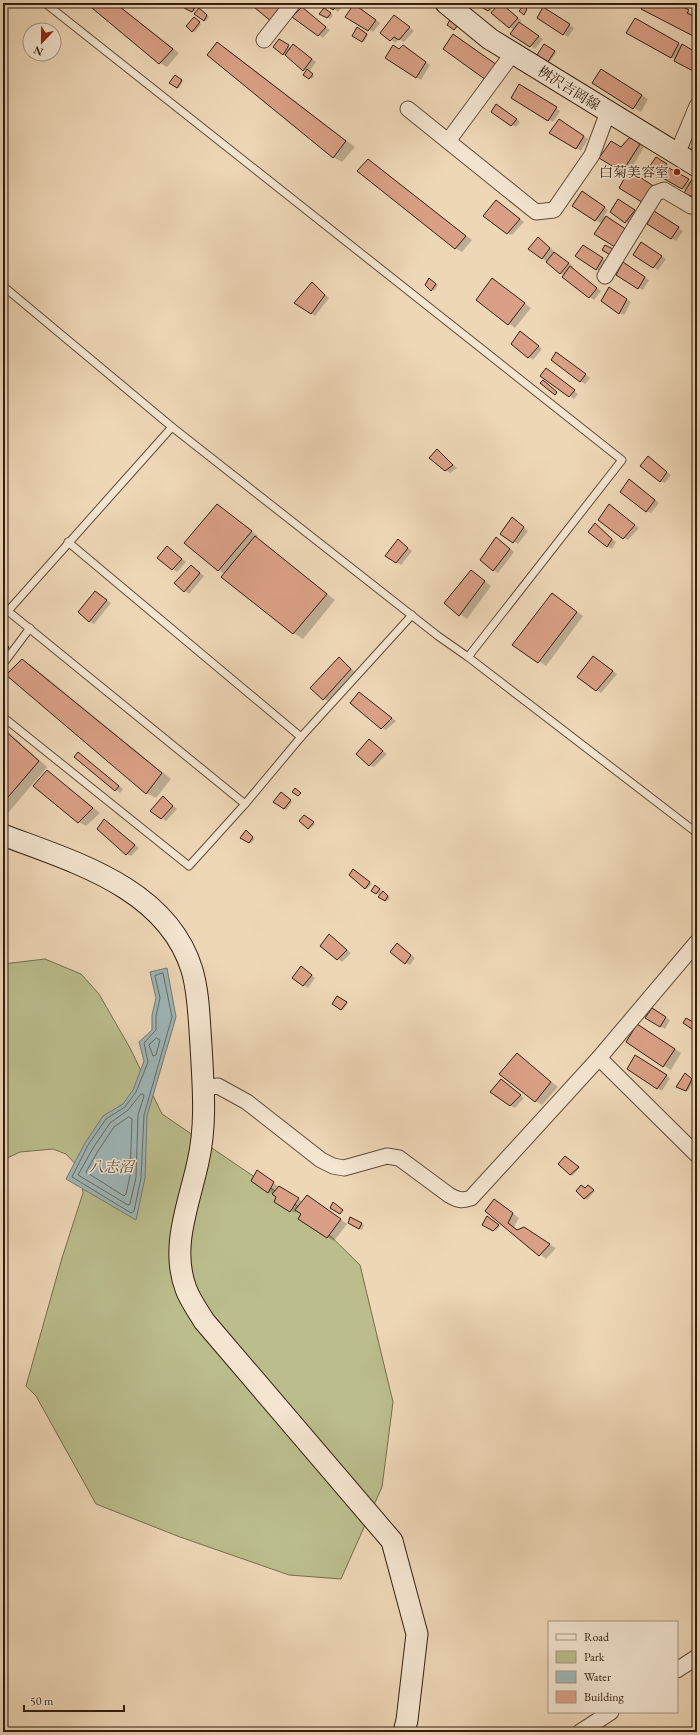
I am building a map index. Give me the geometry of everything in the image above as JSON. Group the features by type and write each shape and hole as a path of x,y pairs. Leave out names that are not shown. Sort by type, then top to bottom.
{"street":[{"path":"264,40 293,3"},
{"name":"桝沢吉岡線","path":"446,3 490,39 697,166"},
{"path":"448,141 513,53"},
{"path":"677,154 697,106"},
{"path":"408,109 536,212 554,210 592,155 608,112"},
{"path":"605,276 656,194 664,190 691,206 697,206"},
{"path":"3,834 89,869 131,891 158,913 178,938 192,970 198,1004 204,1088 204,1126 198,1162 182,1226 179,1258 186,1290 204,1321 392,1541 417,1634 407,1720 404,1732"},
{"path":"204,1088 218,1086 247,1102 321,1160 333,1166 344,1168 387,1156 399,1158 457,1200 471,1198 599,1058 697,942"},
{"path":"599,1058 697,1155"},
{"path":"678,1669 697,1657"},
{"path":"580,1732 609,1713"}],"lane":[{"path":"3,7 6,3"},
{"path":"45,3 622,460 468,657"},
{"path":"3,286 172,427 412,615 697,833"},
{"path":"172,427 5,609 245,804"},
{"path":"68,542 301,737"},
{"path":"3,717 189,866 245,804 301,737 412,615"},
{"path":"3,664 30,628"}],"green space":[{"path":"45,959 81,974 99,994 130,1048 162,1114 306,1212 360,1265 393,1402 382,1487 341,1579 289,1575 180,1537 96,1504 36,1396 26,1386 62,1258 83,1193 80,1169 66,1154 53,1149 20,1152 3,1160 3,964"}],"water":[{"name":"八志沼","path":"167,968 176,1017 147,1116 145,1178 136,1220 66,1179 85,1143 103,1116 123,1104 133,1090 144,1061 139,1042 152,1030 152,1015 156,998 150,972"}],"building":[{"path":"86,3 115,3 173,49 159,64"},
{"path":"187,3 195,7 192,12 184,8"},
{"path":"249,3 280,3 284,6 272,22"},
{"path":"323,3 339,3 333,10"},
{"path":"480,3 494,4 488,11 478,5"},
{"path":"499,3 501,3 518,18 509,28 491,13"},
{"path":"645,3 675,3 689,10 687,13 697,18 697,38 641,9"},
{"path":"354,4 376,20 368,31 345,17"},
{"path":"523,6 527,9 524,15 519,11"},
{"path":"302,7 326,27 318,36 292,17"},
{"path":"543,7 570,24 563,35 537,18"},
{"path":"199,8 207,15 204,21 194,14"},
{"path":"324,8 331,13 327,18 319,14"},
{"path":"394,15 410,27 399,40 394,37 390,41 380,33"},
{"path":"194,17 200,22 192,32 186,26"},
{"path":"451,18 459,24 454,30 447,25"},
{"path":"635,18 679,43 671,58 626,33"},
{"path":"519,22 539,36 530,47 510,34"},
{"path":"357,27 367,34 362,42 352,36"},
{"path":"453,34 497,65 486,80 443,49"},
{"path":"279,39 289,45 283,55 273,47"},
{"path":"217,42 346,141 333,158 207,55"},
{"path":"293,44 312,59 303,71 285,55"},
{"path":"544,44 555,51 547,63 537,55"},
{"path":"682,44 697,53 697,73 674,61"},
{"path":"393,45 399,49 403,45 426,62 416,78 385,58"},
{"path":"307,69 313,74 309,79 303,75"},
{"path":"601,69 642,95 633,109 592,83"},
{"path":"175,75 182,80 177,88 169,83"},
{"path":"519,84 557,107 548,121 511,98"},
{"path":"496,104 517,119 511,126 491,112"},
{"path":"559,119 584,136 576,149 549,133"},
{"path":"630,137 640,144 622,172 599,158 611,141 621,147"},
{"path":"697,138 697,151 692,149"},
{"path":"656,157 667,164 659,177 647,170"},
{"path":"368,159 466,236 455,249 357,171"},
{"path":"667,167 689,179 682,189 661,177"},
{"path":"629,170 655,187 645,204 619,188"},
{"path":"694,176 697,178 697,199 684,193"},
{"path":"582,191 605,207 595,221 572,206"},
{"path":"618,199 635,210 625,223 610,212"},
{"path":"496,200 520,219 507,234 483,216"},
{"path":"654,211 679,227 671,239 647,224"},
{"path":"606,216 627,230 615,247 594,234"},
{"path":"538,237 550,248 542,259 528,249"},
{"path":"641,242 662,256 653,268 633,255"},
{"path":"583,245 603,258 596,270 575,256"},
{"path":"605,245 615,250 612,256 602,250"},
{"path":"554,252 569,263 560,274 546,262"},
{"path":"623,262 645,277 638,289 616,275"},
{"path":"570,266 597,288 589,298 562,277"},
{"path":"429,278 436,284 431,291 425,285"},
{"path":"492,278 525,303 508,325 476,300"},
{"path":"312,282 325,295 311,314 294,303"},
{"path":"609,287 627,299 619,314 601,301"},
{"path":"520,331 539,346 528,358 511,344"},
{"path":"556,352 586,374 580,382 551,360"},
{"path":"546,368 575,390 569,397 540,376"},
{"path":"543,380 557,392 555,395 540,383"},
{"path":"437,449 453,465 445,471 429,458"},
{"path":"648,456 667,472 660,482 640,466"},
{"path":"629,479 655,500 646,512 620,492"},
{"path":"217,504 252,531 218,571 184,543"},
{"path":"609,504 635,525 623,539 598,520"},
{"path":"512,517 524,527 513,543 500,534"},
{"path":"595,523 612,539 607,547 588,532"},
{"path":"255,536 327,594 293,634 221,577"},
{"path":"496,537 510,549 493,571 480,560"},
{"path":"398,539 408,548 396,563 385,556"},
{"path":"167,546 182,559 172,570 157,558"},
{"path":"191,565 200,573 184,592 174,583"},
{"path":"471,570 485,581 459,616 444,603"},
{"path":"95,591 107,600 89,622 78,612"},
{"path":"552,593 577,612 538,663 512,645"},
{"path":"3,642 9,647 3,654"},
{"path":"593,656 613,671 596,691 577,677"},
{"path":"339,657 351,669 323,700 310,688"},
{"path":"22,659 162,773 146,794 6,675"},
{"path":"359,692 392,718 381,729 350,703"},
{"path":"3,729 39,761 3,803"},
{"path":"369,739 383,751 369,766 356,754"},
{"path":"78,752 119,786 115,791 74,757"},
{"path":"47,770 93,808 78,823 33,786"},
{"path":"295,788 301,793 298,796 292,792"},
{"path":"281,792 291,800 284,809 273,802"},
{"path":"163,796 173,806 161,819 150,811"},
{"path":"304,815 314,822 308,829 299,821"},
{"path":"104,819 135,845 126,855 97,829"},
{"path":"246,830 253,837 249,843 240,838"},
{"path":"353,869 370,882 365,889 349,875"},
{"path":"375,885 380,889 376,894 371,891"},
{"path":"383,891 388,896 385,901 378,897"},
{"path":"329,934 347,950 337,960 320,946"},
{"path":"397,943 411,955 405,964 390,952"},
{"path":"301,966 312,975 303,986 292,978"},
{"path":"337,996 347,1002 341,1010 332,1004"},
{"path":"652,1008 666,1017 660,1027 645,1018"},
{"path":"686,1018 695,1023 692,1029 683,1023"},
{"path":"637,1024 675,1049 663,1067 626,1042"},
{"path":"517,1053 551,1082 535,1102 499,1074"},
{"path":"635,1055 667,1075 657,1089 627,1069"},
{"path":"685,1073 692,1079 686,1091 676,1087"},
{"path":"501,1079 521,1095 510,1106 490,1092"},
{"path":"565,1156 579,1167 570,1175 558,1164"},
{"path":"257,1170 274,1182 268,1193 251,1181"},
{"path":"581,1185 585,1188 588,1185 594,1190 584,1199 576,1191"},
{"path":"279,1186 299,1198 290,1212 274,1202 276,1197 272,1194"},
{"path":"307,1195 341,1219 327,1238 298,1219 301,1214 295,1210"},
{"path":"494,1199 513,1213 508,1223 517,1230 524,1227 550,1244 539,1256 485,1211"},
{"path":"333,1202 343,1210 340,1214 330,1208"},
{"path":"487,1216 499,1225 493,1231 482,1225"},
{"path":"350,1217 362,1223 359,1229 348,1223"}],"place":[{"name":"白菊美容室","path":"677,172"}]}
